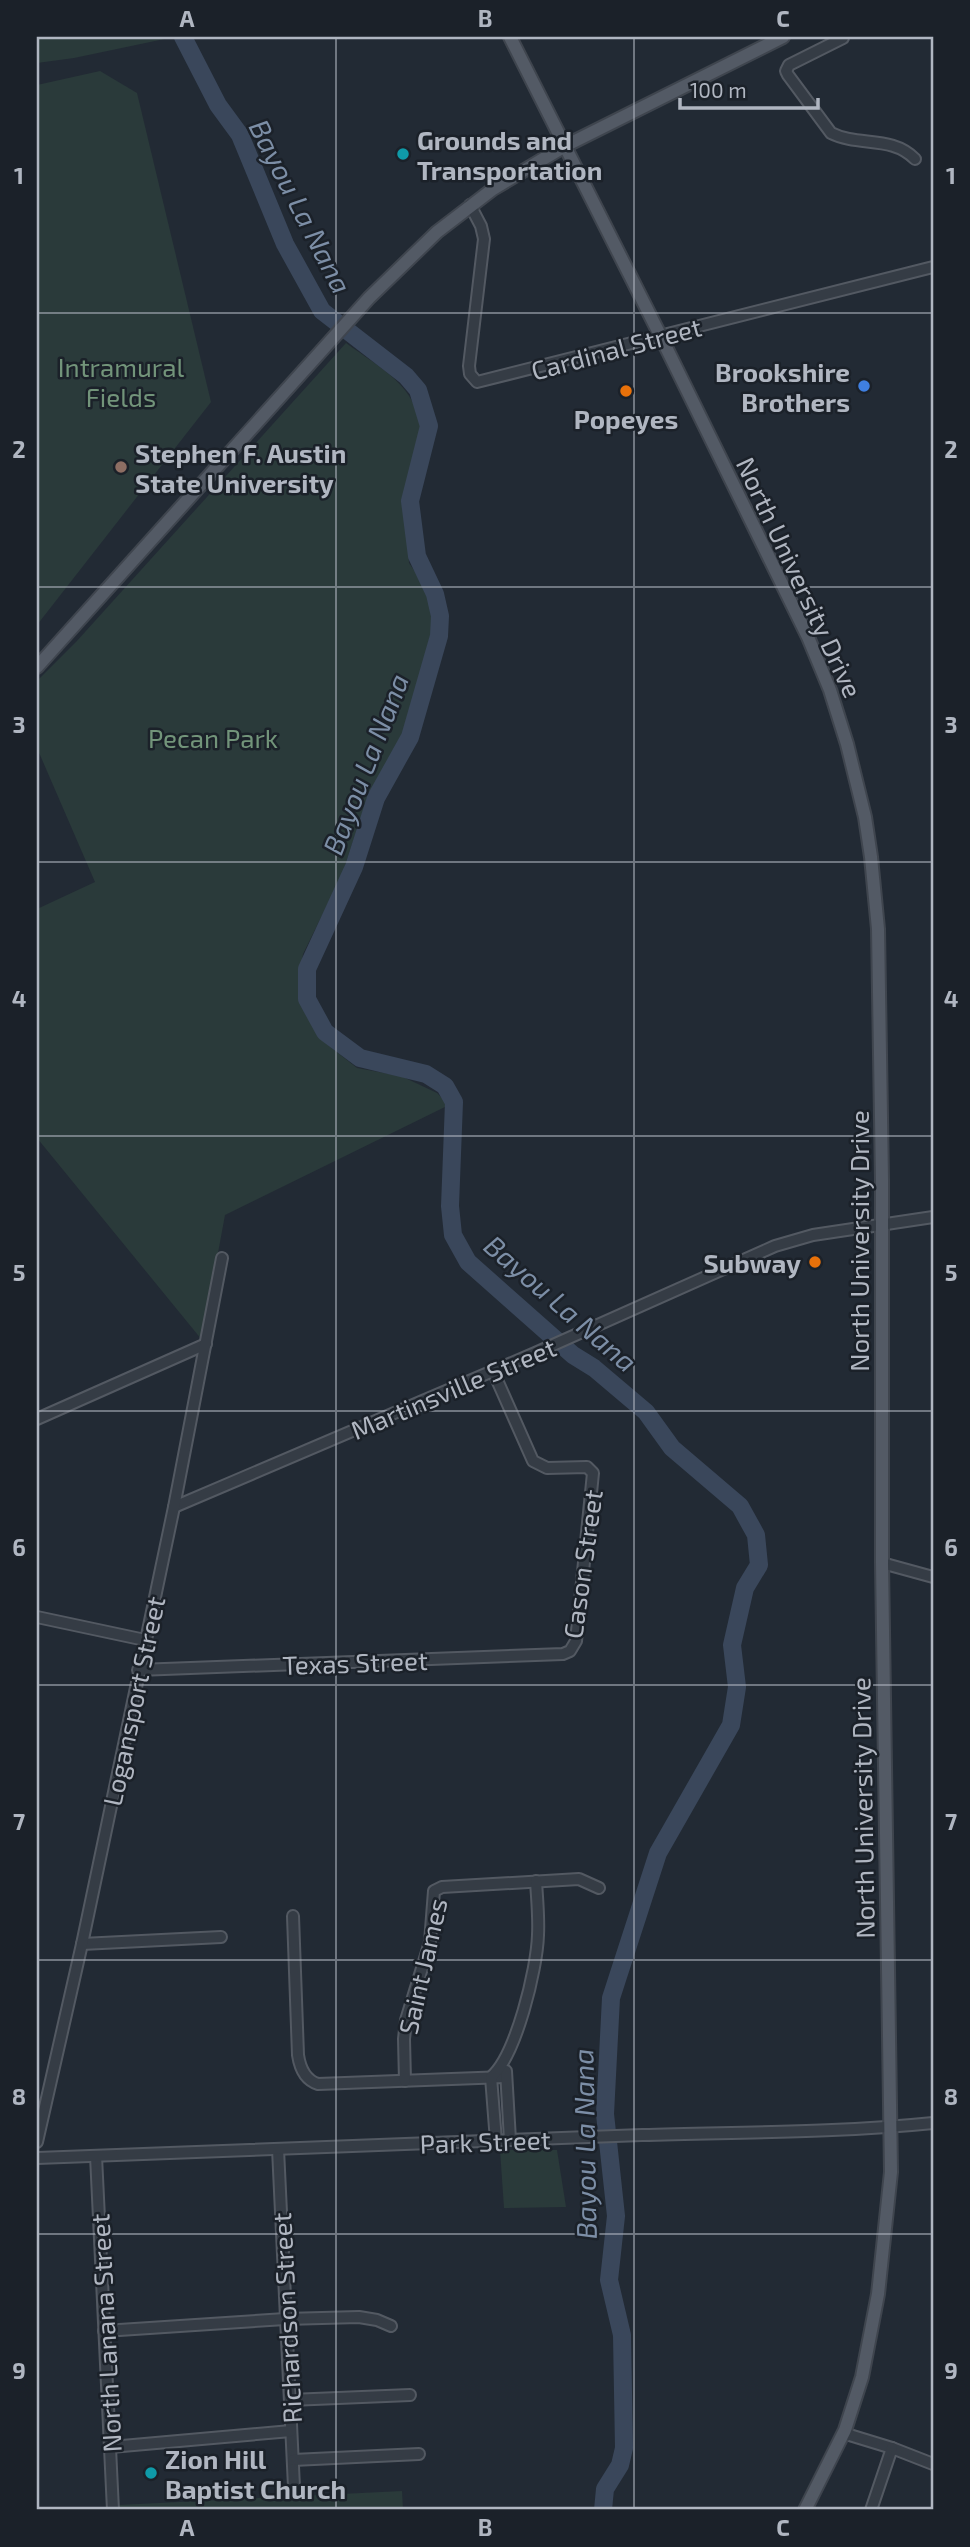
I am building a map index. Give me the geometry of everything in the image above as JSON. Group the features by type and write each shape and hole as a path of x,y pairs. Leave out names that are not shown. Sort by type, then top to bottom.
{"main road":[{"name":"North University Drive","path":"510,37 808,637 830,690 856,776 871,857 878,929 882,1563 891,2172 878,2294 862,2377 843,2433 805,2510"},
{"path":"37,667 369,298 429,239 470,205 565,146 783,37"}],"street":[{"path":"843,38 824,42 789,65 786,71 825,128 842,138 900,147 915,159"},
{"name":"Cardinal Street","path":"470,205 481,226 484,239 469,366 474,380 484,382 933,267"},
{"name":"Martinsville Street","path":"174,1507 493,1371 775,1246 813,1236 933,1217"},
{"name":"Logansport Street","path":"37,2142 82,1944 174,1507 222,1258"},
{"path":"37,1419 206,1344"},
{"name":"Cason Street","path":"493,1371 533,1461 547,1468 587,1466 593,1473 576,1641 570,1651"},
{"path":"882,1563 933,1577"},
{"path":"37,1618 145,1640"},
{"name":"Texas Street","path":"138,1670 559,1654 570,1651"},
{"name":"Saint James","path":"405,2081 404,2039 430,1942 434,1891 442,1887 579,1879 599,1888"},
{"path":"491,2077 500,2070 507,2057 530,1986 539,1934 536,1881"},
{"path":"293,1916 298,2055 303,2072 310,2080 318,2084 505,2077"},
{"path":"82,1944 221,1937"},
{"path":"507,2057 505,2077 510,2140"},
{"path":"491,2077 496,2141"},
{"name":"Park Street","path":"37,2158 890,2127 933,2123"},
{"name":"Richardson Street","path":"278,2149 294,2487"},
{"name":"North Lanana Street","path":"96,2155 113,2510"},
{"path":"104,2332 285,2319 359,2317 391,2326"},
{"path":"290,2400 410,2395"},
{"path":"111,2447 291,2431"},
{"path":"843,2433 933,2463"},
{"path":"871,2510 892,2448"},
{"path":"293,2460 419,2454"}],"green space":[{"path":"37,37 174,37 37,63"},
{"name":"Intramural Fields","path":"100,71 137,93 211,402 37,625 37,85"},
{"name":"Pecan Park","path":"346,343 385,370 405,390 419,416 423,433 405,500 409,563 425,586 432,629 415,691 414,710 402,739 367,798 342,875 303,954 298,988 306,1015 323,1041 357,1068 401,1076 437,1093 449,1105 225,1215 202,1340 37,1138 37,909 95,882 37,748 37,681 76,642"},
{"path":"500,2150 557,2150 566,2207 504,2208"},
{"path":"402,2491 403,2510 118,2510 118,2505"}],"waterway":[{"name":"Bayou La Nana","path":"183,37 218,105 240,135 285,244 322,311 406,376 418,390 429,426 410,501 417,556 435,594 440,616 439,636 410,737 376,798 354,867 307,969 307,999 325,1032 360,1058 426,1074 445,1086 454,1102 450,1206 453,1235 468,1262 573,1355 594,1368 646,1412 672,1448 740,1506 756,1535 759,1565 745,1588 732,1645 737,1687 731,1725 658,1853 611,1998 605,2114 616,2216 609,2280 622,2335 624,2448 620,2465 605,2489 603,2510"}],"place":[{"name":"Grounds and Transportation","path":"403,154"},
{"name":"Brookshire Brothers","path":"864,386"},
{"name":"Popeyes","path":"626,391"},
{"name":"Stephen F. Austin State University","path":"121,467"},
{"name":"Subway","path":"815,1262"},
{"name":"Zion Hill Baptist Church","path":"151,2473"}]}
